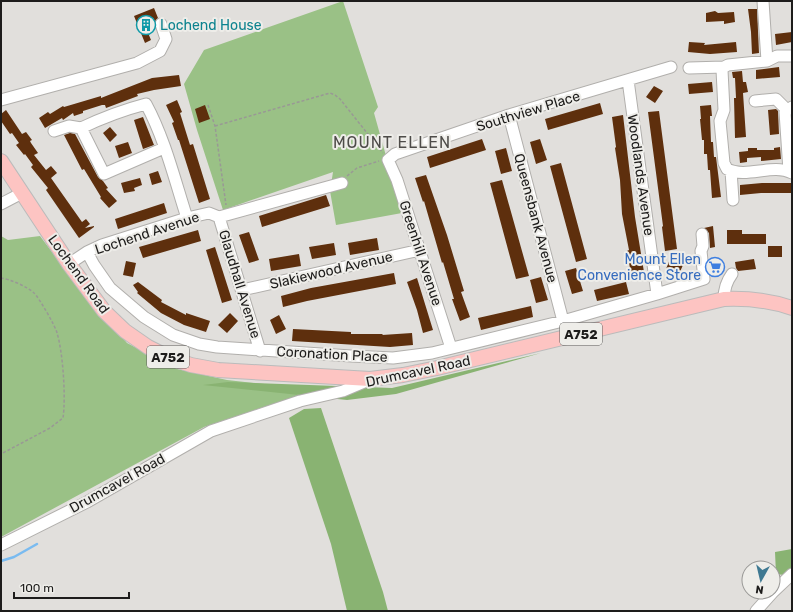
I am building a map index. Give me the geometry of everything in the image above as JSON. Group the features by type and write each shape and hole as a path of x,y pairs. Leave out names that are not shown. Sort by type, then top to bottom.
{"main road":[{"name":"Lochend Road","path":"1,161 69,264 104,311 125,331 148,347 170,358 191,365 218,370 370,379"},
{"name":"Drumcavel Road","path":"370,379 403,376 724,299 755,299 769,301 792,308"}],"street":[{"path":"763,1 767,61"},
{"path":"1,100 137,63 160,51 166,39 161,24"},
{"path":"689,68 724,67 767,61 777,56 792,56"},
{"name":"Southview Place","path":"388,160 395,154 509,115 671,67"},
{"path":"724,67 722,70 724,110 720,121 724,163 727,170 735,173 784,169 791,172 785,112 789,109 776,99 755,101"},
{"name":"Woodlands Avenue","path":"628,80 657,294"},
{"path":"54,131 69,126 81,128 100,119 146,104 155,121 187,218"},
{"name":"Queensbank Avenue","path":"509,115 563,321"},
{"path":"81,128 104,174 164,148"},
{"name":"Greenhill Avenue","path":"388,160 397,180 451,348"},
{"path":"731,172 733,200"},
{"name":"Lochend Avenue","path":"69,264 87,252 102,246 187,218 210,213 222,216 342,183"},
{"path":"1,204 22,193"},
{"name":"Glaudhall Avenue","path":"222,216 260,351"},
{"name":"Coronation Place","path":"87,252 110,288 144,317 173,335 199,344 260,351 393,358 432,353 563,321 704,279 701,251 704,246 702,234"},
{"name":"Slakiewood Avenue","path":"242,290 420,250"},
{"path":"724,299 724,289 727,280 732,274"},
{"path":"468,344 472,359"},
{"path":"432,353 437,368"},
{"name":"Drumcavel Road","path":"1,544 87,502 211,431 300,401 343,391 370,379"},
{"path":"781,584 792,574"},
{"path":"756,611 766,600"}],"path":[{"path":"214,126 330,93 335,94 388,160 357,168 344,179 342,183"},
{"path":"208,105 214,126 226,209 222,216"},
{"path":"1,278 8,279 34,293 57,332 62,362 64,409 63,418 50,428 1,454"}],"green space":[{"path":"343,1 378,107 374,113 402,213 336,225 330,191 333,172 223,210 184,84 204,50"},
{"path":"1,236 8,240 40,236 73,280 127,343 177,369 227,380 264,384 298,393 297,396 204,427 1,537"},
{"path":"541,353 396,394 347,400 203,385 228,382 392,388"},
{"path":"321,408 383,592 388,611 347,611 331,544 289,418 304,409"},
{"path":"792,549 792,576 781,575 781,560 775,560 775,552"}],"building":[{"name":"Lochend House","path":"154,8 158,18 154,25 146,28 151,40 145,43 134,16"},
{"path":"748,9 757,9 759,53 752,54"},
{"path":"715,11 718,13 734,12 735,22 724,24 724,21 706,22 706,13"},
{"path":"792,32 792,42 776,45 775,34"},
{"path":"689,42 705,43 704,45 736,42 737,52 710,54 688,52"},
{"path":"779,67 780,77 756,79 756,70"},
{"path":"742,71 743,82 746,82 748,92 743,93 746,137 735,138 734,98 736,98 735,78 733,78 732,72"},
{"path":"179,75 181,86 137,94 138,96 106,108 105,105 102,105 83,111 83,113 74,116 73,113 63,120 62,118 45,128 39,118 48,112 50,114 63,106 64,107 101,96 101,98 152,78"},
{"path":"712,82 713,92 689,94 688,84"},
{"path":"654,86 663,91 655,103 646,97"},
{"path":"177,100 182,112 180,113 190,145 193,144 210,199 199,203 172,123 174,122 166,105"},
{"path":"600,103 603,114 548,130 545,119"},
{"path":"205,105 210,119 199,123 195,109"},
{"path":"711,105 711,142 713,142 714,157 716,157 721,197 712,198 710,170 708,170 707,154 704,154 704,140 702,140 700,119 700,106"},
{"path":"776,109 778,111 779,134 770,135 768,110"},
{"path":"6,110 22,134 26,132 32,140 30,141 38,153 34,155 46,170 51,166 57,173 51,178 82,222 86,219 90,224 85,228 94,226 79,238 46,190 48,188 31,167 33,165 16,145 19,143 12,133 10,134 1,121 1,114"},
{"path":"659,111 677,249 665,251 648,112"},
{"path":"623,115 635,217 644,272 631,274 627,251 629,250 622,214 620,180 612,117"},
{"path":"143,117 154,145 143,149 134,120"},
{"path":"110,127 117,135 110,142 103,133"},
{"path":"70,133 75,134 98,177 103,181 108,188 106,189 117,201 109,208 100,198 101,197 84,169 82,170 64,135"},
{"path":"482,139 486,150 430,168 427,157"},
{"path":"540,139 547,160 536,164 530,142"},
{"path":"128,142 132,153 119,158 115,146"},
{"path":"780,147 781,159 761,161 761,157 747,158 747,162 740,163 739,152 748,151 748,148 757,148 757,150 774,150 774,148"},
{"path":"506,148 512,171 501,174 495,151"},
{"path":"561,163 587,259 576,262 550,166"},
{"path":"158,171 162,182 152,185 149,174"},
{"path":"426,175 447,235 464,291 461,292 470,317 460,321 452,299 454,299 424,201 423,202 415,178"},
{"path":"140,178 142,185 134,188 135,191 124,193 121,183"},
{"path":"502,180 529,276 516,279 490,183"},
{"path":"792,183 792,193 740,195 740,185"},
{"path":"326,195 330,206 262,227 259,216"},
{"path":"164,203 167,213 118,229 115,219"},
{"path":"713,226 715,247 710,248 709,233 704,228"},
{"path":"198,230 201,241 143,258 139,247"},
{"path":"727,230 742,230 742,234 766,234 766,244 727,244"},
{"path":"249,232 259,260 249,263 239,235"},
{"path":"377,238 379,250 350,255 348,243"},
{"path":"334,243 336,255 312,259 309,247"},
{"path":"768,246 782,246 782,257 768,257"},
{"path":"215,247 232,300 222,303 206,250"},
{"path":"299,254 301,266 271,271 269,259"},
{"path":"670,259 683,265 679,274 666,269"},
{"path":"754,259 756,269 738,271 736,268 735,262"},
{"path":"717,260 719,273 710,274 709,261"},
{"path":"126,261 136,263 133,277 123,275"},
{"path":"576,268 583,291 572,294 565,271"},
{"path":"394,273 396,284 283,307 281,296 311,288"},
{"path":"541,277 548,300 536,303 530,280"},
{"path":"417,278 433,330 423,333 407,282"},
{"path":"138,282 162,300 161,302 186,315 186,313 210,321 206,332 184,325 161,313 137,293 138,292 133,285"},
{"path":"626,282 629,294 597,301 594,290"},
{"path":"531,306 533,317 481,330 478,318"},
{"path":"230,313 238,321 227,333 218,325"},
{"path":"279,315 286,329 276,334 270,320"},
{"path":"293,329 351,332 351,334 383,334 382,335 412,333 413,345 390,347 292,341"}],"waterway":[{"path":"1,561 14,557 37,544"}],"place":[{"name":"Lochend House","path":"146,25"},
{"name":"Mount Ellen Convenience Store","path":"715,267"}],"district":[{"name":"MOUNT ELLEN","path":"392,142"}]}
